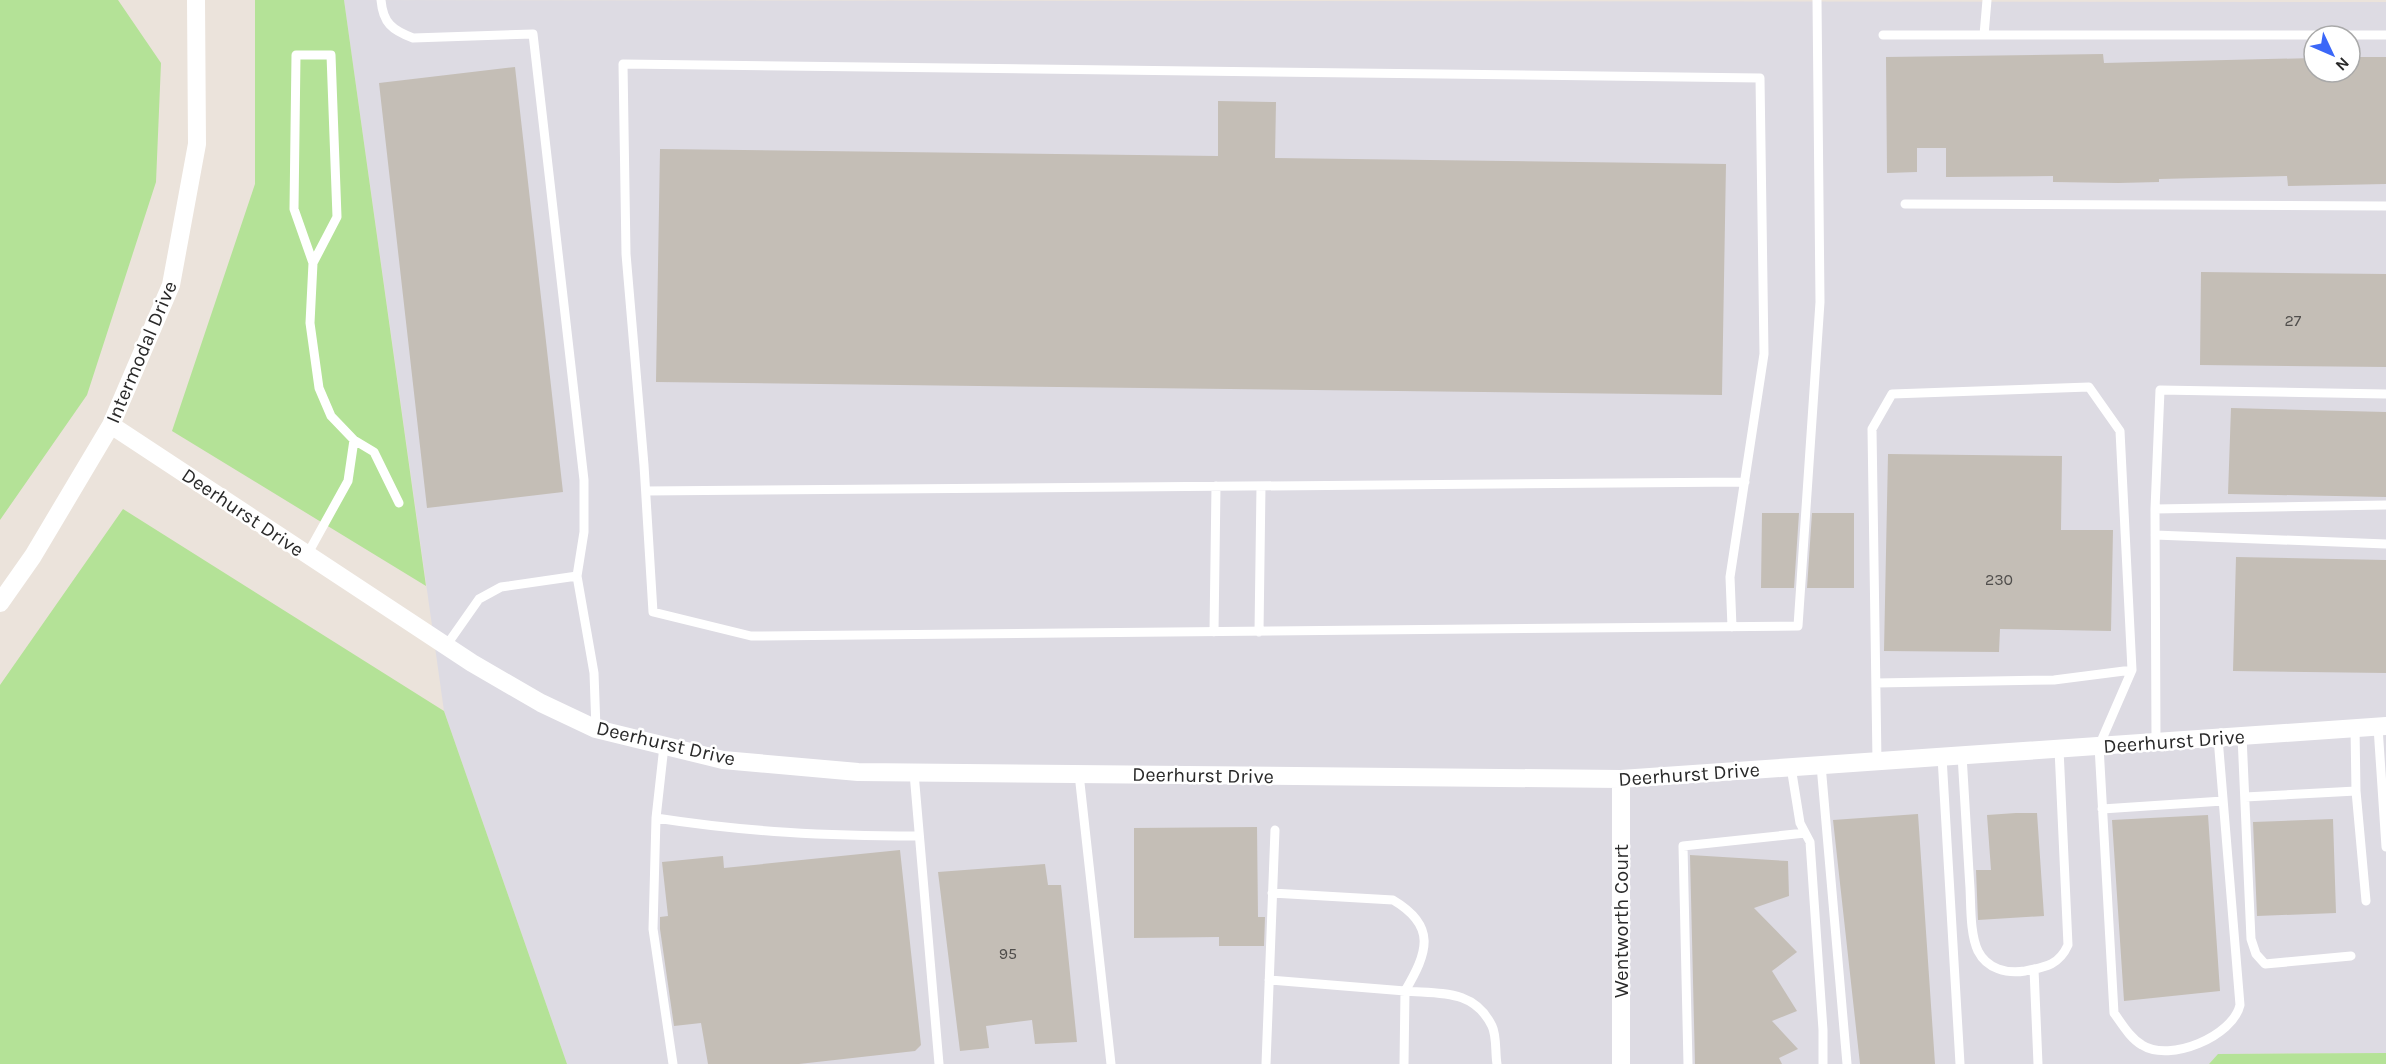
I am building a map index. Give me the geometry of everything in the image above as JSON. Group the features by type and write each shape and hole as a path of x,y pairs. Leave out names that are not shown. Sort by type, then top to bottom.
{"street":[{"name":"Intermodal Drive","path":"0,603 33,556 111,425 171,285 197,144 196,0"},
{"name":"Deerhurst Drive","path":"111,425 446,646 541,703 596,729 723,760 858,772 1621,779 2382,727"},
{"name":"Wentworth Court","path":"1621,779 1621,1064"}],"lane":[{"path":"381,0 382,15 396,32 413,38 533,34 584,480 584,532 577,576 594,673 596,729"},
{"path":"1732,627 1730,577 1764,354 1760,78 623,64 626,254 646,490 653,612 751,636 1259,632 1732,627 1798,626 1820,302 1817,0"},
{"path":"1984,35 1987,0"},
{"path":"1883,35 2386,35"},
{"path":"313,264 338,217 331,55 296,55 294,209 313,264 310,323 320,387 331,416 354,440 374,452 399,503"},
{"path":"1905,204 2386,206"},
{"path":"1876,761 1872,429 1892,394 2089,387 2120,430 2132,670 2099,746 2114,1013 2126,1031 2143,1047 2174,1052 2218,1035 2238,1015 2240,1005 2218,738"},
{"path":"2156,742 2155,509 2160,390 2386,394"},
{"path":"307,555 348,481 354,440"},
{"path":"646,490 1745,482"},
{"path":"1215,632 1216,486"},
{"path":"1259,632 1261,486"},
{"path":"2155,509 2386,505"},
{"path":"2155,535 2386,544"},
{"path":"446,646 479,599 501,587 577,576"},
{"path":"1875,683 2054,680 2132,670"},
{"path":"2382,727 2386,847"},
{"path":"2355,728 2356,791 2366,901"},
{"path":"2242,736 2251,939 2256,954 2265,964 2351,956"},
{"path":"664,746 656,818 653,929 673,1064"},
{"path":"1962,755 1972,920 1978,951 1990,964 2002,972 2048,967 2061,959 2068,945 2059,749"},
{"path":"1942,757 1960,1064"},
{"path":"1821,765 1847,1064"},
{"path":"1791,767 1800,823 1810,842 1823,1030 1822,1064"},
{"path":"914,773 917,836 939,1064"},
{"path":"1079,774 1111,1064"},
{"path":"2245,797 2356,791"},
{"path":"2103,809 2223,801"},
{"path":"656,818 717,828 816,836 917,836"},
{"path":"1266,1064 1275,830"},
{"path":"1688,1064 1683,846 1805,833"},
{"path":"1272,893 1393,900 1409,909 1422,924 1423,961 1406,992 1404,1064"},
{"path":"2034,969 2037,1064"},
{"path":"1269,980 1461,995 1473,1002 1492,1027 1497,1064"}],"shaded area":[{"path":"344,0 2386,2 2386,1053 2219,1054 2209,1064 567,1064 444,711"}],"green space":[{"path":"0,0 118,0 161,63 156,182 87,395 0,520"},
{"path":"255,0 344,0 426,586 172,431 255,184"},
{"path":"123,509 444,711 567,1064 0,1064 0,685"},
{"path":"2386,1053 2386,1064 2209,1064 2218,1054"}],"building":[{"path":"2103,54 2104,63 2302,58 2302,84 2362,84 2362,57 2386,57 2386,184 2288,186 2287,176 2159,179 2159,182 2118,183 2053,182 2053,176 1946,177 1946,148 1917,148 1917,172 1887,173 1886,57"},
{"path":"515,67 563,492 427,508 379,83"},
{"path":"1218,101 1276,102 1275,158 1726,164 1722,395 656,382 660,149 1218,156"},
{"path":"2201,272 2386,274 2386,367 2200,365"},
{"path":"2231,408 2386,412 2386,497 2228,494"},
{"path":"1888,454 2062,456 2061,530 2113,530 2111,631 2000,629 1999,652 1884,651"},
{"path":"1762,513 1799,513 1794,588 1761,588"},
{"path":"1812,513 1854,513 1854,588 1807,588"},
{"path":"2236,557 2386,560 2386,673 2233,671"},
{"path":"2037,813 2044,916 1978,920 1976,870 1991,870 1987,815"},
{"path":"1918,814 1935,1064 1860,1064 1833,820"},
{"path":"2208,815 2220,991 2124,1001 2112,820"},
{"path":"2333,819 2336,913 2257,916 2253,822"},
{"path":"1257,827 1258,917 1265,917 1264,946 1219,946 1219,937 1134,938 1134,828"},
{"path":"900,850 921,1045 915,1051 799,1064 708,1064 701,1023 674,1026 660,929 660,917 668,916 662,862 723,856 724,868"},
{"path":"1690,855 1788,861 1789,896 1754,908 1797,952 1772,971 1797,1011 1772,1021 1798,1049 1779,1058 1782,1064 1695,1064"},
{"path":"1045,864 1048,885 1061,885 1077,1042 1035,1044 1032,1020 986,1026 989,1048 960,1051 938,872"}]}
